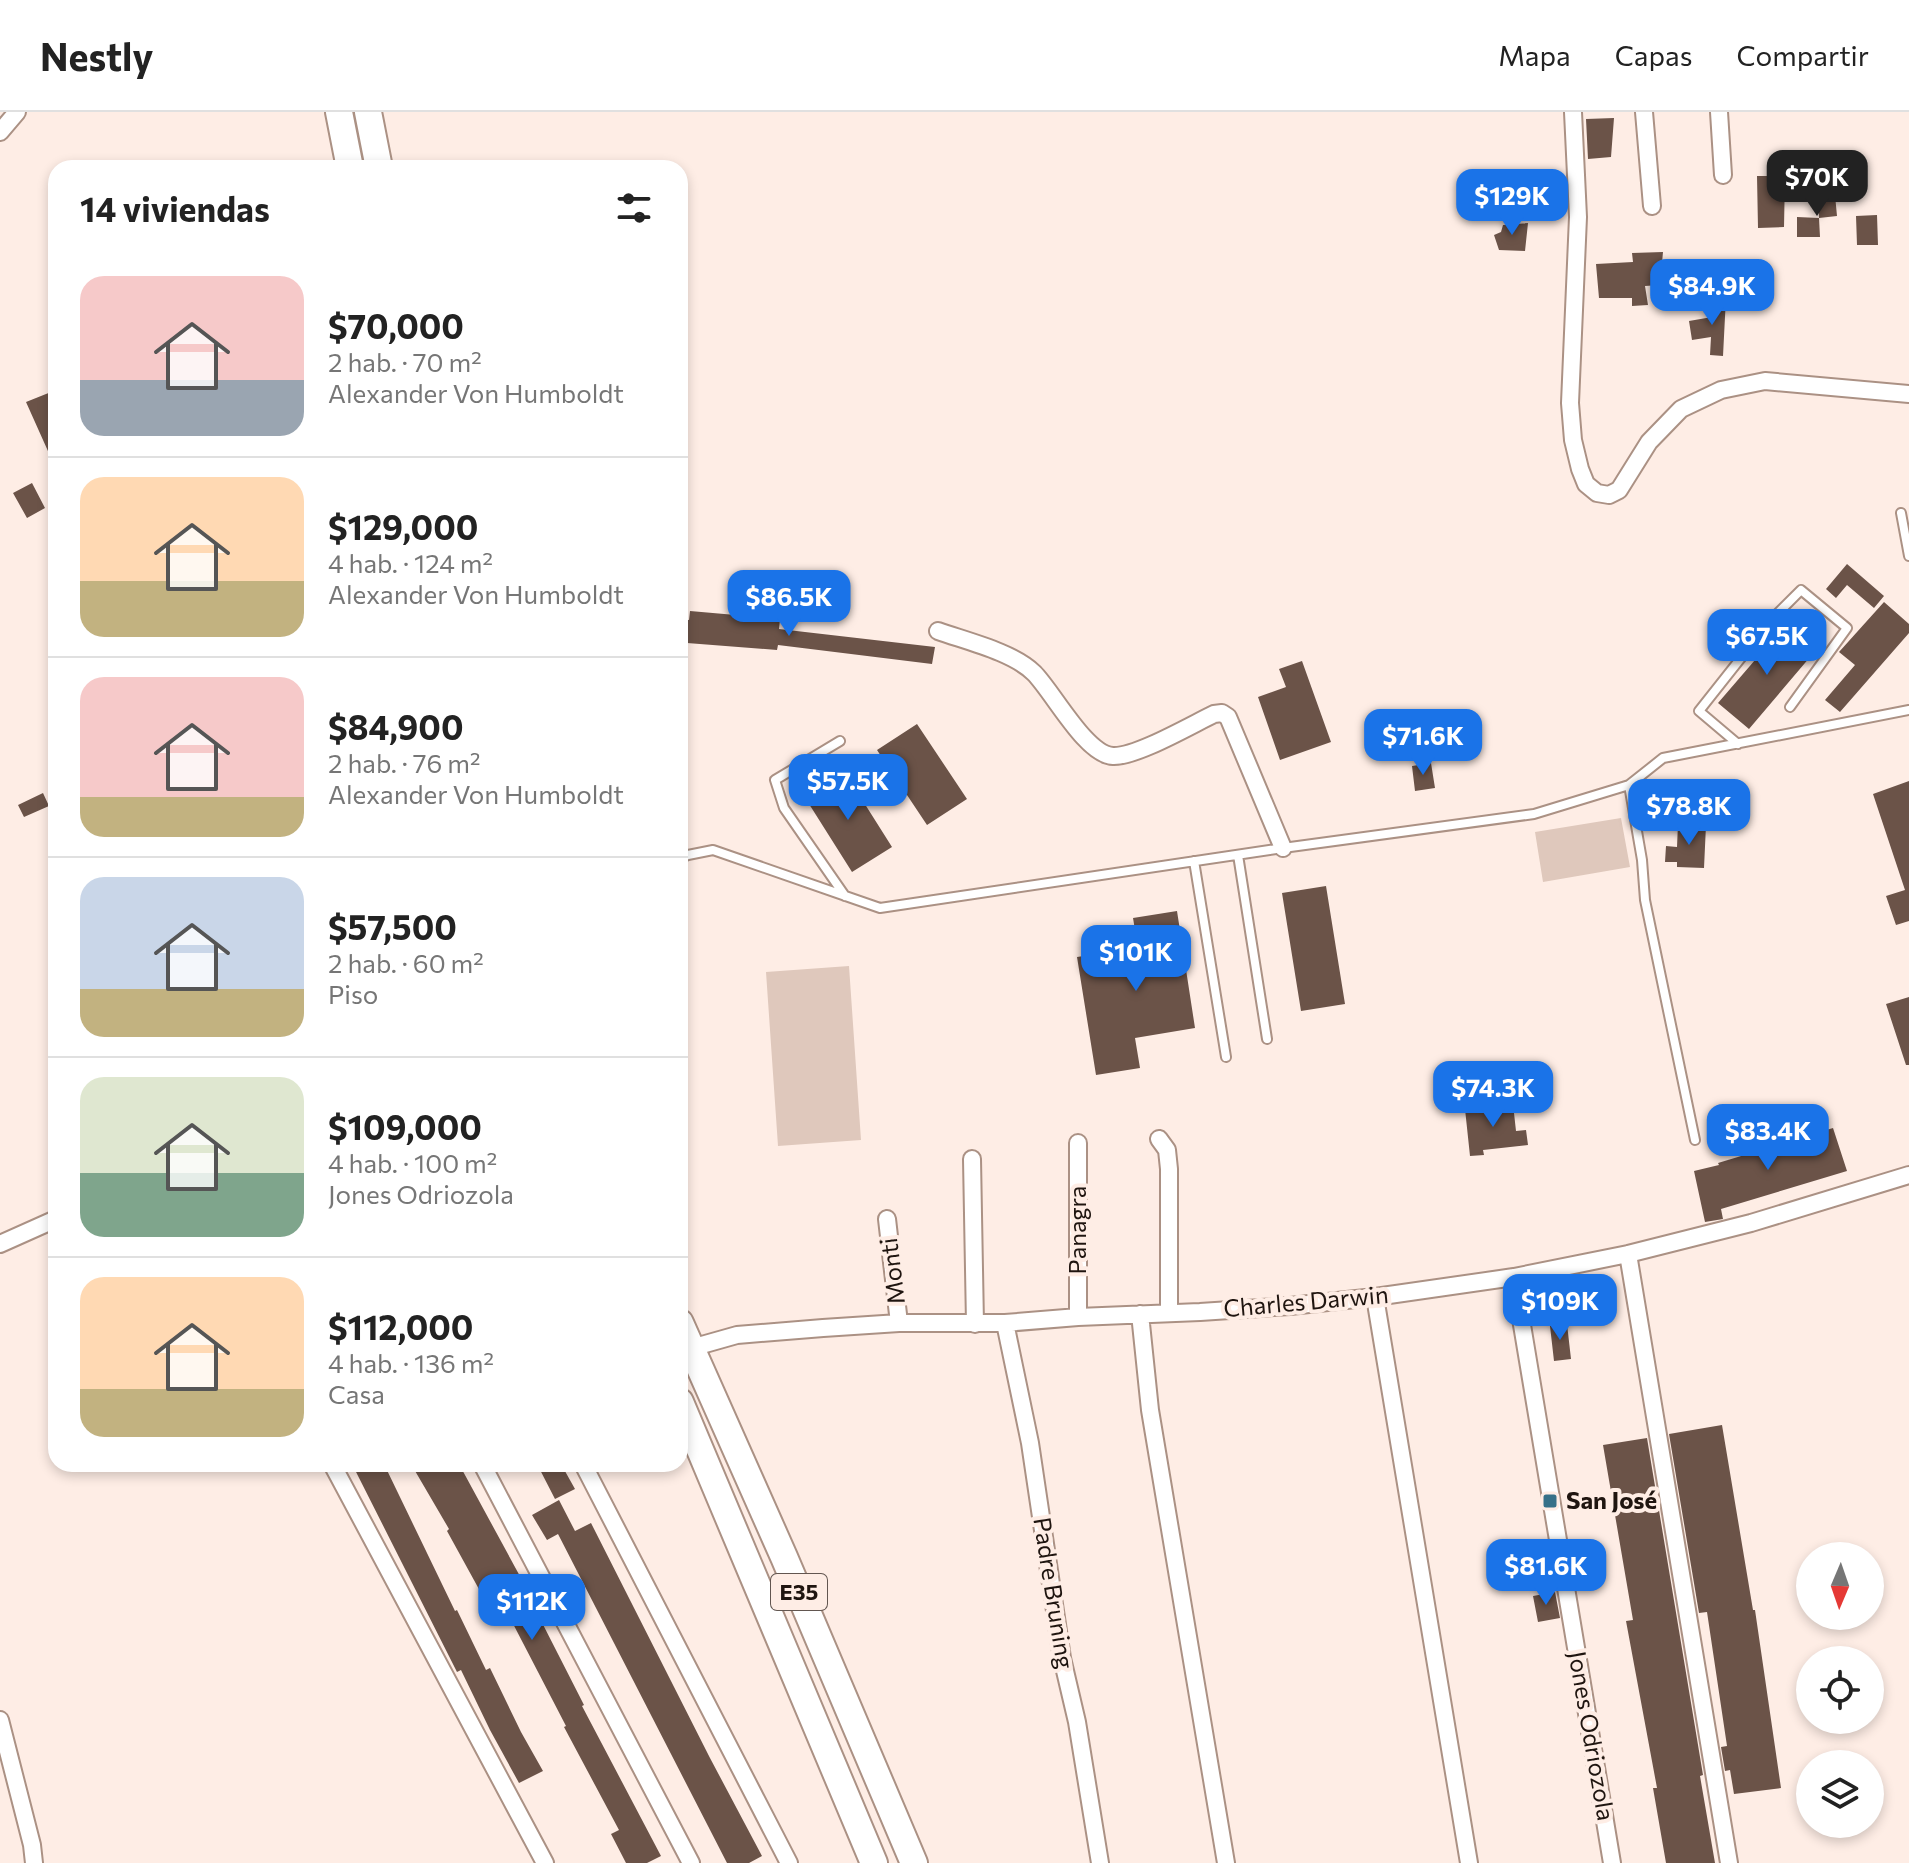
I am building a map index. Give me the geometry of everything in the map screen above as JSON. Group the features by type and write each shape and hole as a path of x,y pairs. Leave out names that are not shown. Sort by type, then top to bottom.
{"highway":[{"path":"339,112 348,160"},
{"path":"368,112 377,160"},
{"name":"E35","path":"688,1341 914,1863"},
{"name":"E35","path":"688,1421 874,1863"},
{"path":"752,1570 784,1557"}],"street":[{"path":"0,132 17,112"},
{"path":"1573,112 1578,217 1570,403 1573,440 1586,484 1597,493 1609,495 1619,490 1649,442 1681,409 1721,390 1765,381 1909,394"},
{"path":"1644,112 1652,206"},
{"path":"1719,112 1723,175"},
{"path":"938,631 1015,658 1033,672 1091,746 1109,756 1129,755 1222,713 1228,717 1283,848"},
{"path":"1159,1139 1167,1150 1169,1169 1169,1312"},
{"name":"Panagra","path":"1078,1143 1078,1317"},
{"path":"972,1159 975,1324"},
{"name":"Charles Darwin","path":"691,1348 737,1335 899,1323 1005,1323 1290,1306 1375,1297 1514,1277 1628,1254 1751,1223 1909,1175"},
{"name":"Monti","path":"887,1219 899,1323"},
{"path":"0,1244 48,1223"},
{"path":"1628,1254 1729,1863"},
{"name":"Jones Odriozola","path":"1514,1277 1612,1863"},
{"path":"1375,1297 1469,1863"},
{"path":"1140,1314 1150,1410 1226,1863"},
{"name":"Padre Bruning","path":"1005,1323 1030,1443 1062,1658 1077,1722 1100,1863"},
{"path":"336,1472 545,1863"},
{"path":"486,1472 691,1863"},
{"path":"587,1472 789,1863"},
{"path":"0,1720 34,1863"}],"lane":[{"path":"1901,513 1909,556"},
{"path":"1738,744 1699,711 1771,620 1801,590 1847,628 1790,707"},
{"path":"688,855 713,850 880,908 1534,814 1629,785 1663,758 1909,710"},
{"path":"840,741 775,780 784,808 846,897"},
{"path":"1629,785 1642,860 1645,900 1695,1140"},
{"path":"1238,855 1267,1039"},
{"path":"1194,861 1226,1057"}],"shaded area":[{"path":"1621,818 1630,867 1543,882 1535,832"},
{"path":"849,966 861,1140 778,1146 766,972"}],"building":[{"path":"1614,118 1611,157 1588,159 1586,119"},
{"path":"1757,176 1785,176 1784,227 1758,228"},
{"path":"1835,195 1837,216 1819,218 1818,196"},
{"path":"1877,215 1878,245 1857,245 1856,216"},
{"path":"1797,217 1819,218 1820,237 1797,237"},
{"path":"1528,223 1525,251 1499,250 1494,235 1501,232 1503,225"},
{"path":"1663,252 1660,285 1645,286 1648,305 1632,306 1632,298 1599,298 1596,264 1633,262 1632,253"},
{"path":"1712,297 1726,297 1723,356 1710,355 1711,337 1692,340 1689,321 1712,317"},
{"path":"48,393 48,451 26,402"},
{"path":"32,483 45,508 27,518 13,493"},
{"path":"1847,564 1884,596 1874,608 1847,585 1836,598 1826,589"},
{"path":"1884,602 1909,624 1909,633 1840,712 1825,700 1855,665 1839,652"},
{"path":"690,611 780,619 779,629 935,647 932,664 778,645 777,650 688,643"},
{"path":"1786,624 1816,650 1749,729 1718,703"},
{"path":"1302,661 1331,742 1280,760 1258,697 1286,687 1279,669"},
{"path":"917,724 967,799 927,825 877,750"},
{"path":"1431,763 1435,788 1415,791 1412,766"},
{"path":"844,771 892,847 852,872 804,796"},
{"path":"1909,781 1909,921 1896,925 1886,896 1905,890 1873,794"},
{"path":"43,793 48,806 24,817 18,805"},
{"path":"1678,824 1706,825 1704,868 1677,867 1677,862 1665,862 1666,846 1677,847"},
{"path":"1326,886 1345,1004 1301,1011 1282,893"},
{"path":"1177,911 1195,1028 1135,1038 1140,1068 1096,1075 1077,957 1138,948 1133,918"},
{"path":"1909,997 1909,1065 1906,1065 1886,1004"},
{"path":"1513,1104 1516,1131 1526,1130 1528,1145 1483,1150 1484,1155 1470,1156 1465,1109"},
{"path":"1833,1128 1847,1171 1721,1209 1723,1219 1705,1222 1694,1171"},
{"path":"1567,1324 1571,1359 1554,1361 1550,1326"},
{"path":"1722,1425 1755,1610 1781,1788 1734,1794 1730,1770 1725,1771 1721,1747 1727,1746 1707,1612 1699,1613 1669,1434"},
{"path":"1647,1438 1715,1863 1666,1863 1653,1788 1657,1788 1626,1621 1633,1620 1603,1445"},
{"path":"356,1472 388,1472 455,1611 486,1670 490,1668 543,1771 519,1783 461,1670 457,1672"},
{"path":"416,1472 463,1472 534,1602 582,1706 661,1856 647,1863 626,1863 611,1834 619,1830 509,1616 497,1622 447,1531 449,1529"},
{"path":"541,1472 565,1472 575,1489 555,1499"},
{"path":"559,1500 575,1531 591,1523 762,1856 749,1863 727,1863 558,1534 547,1540 532,1515"},
{"path":"1555,1592 1560,1618 1538,1622 1533,1596"}],"place":[{"name":"San José","path":"1550,1501"}]}
